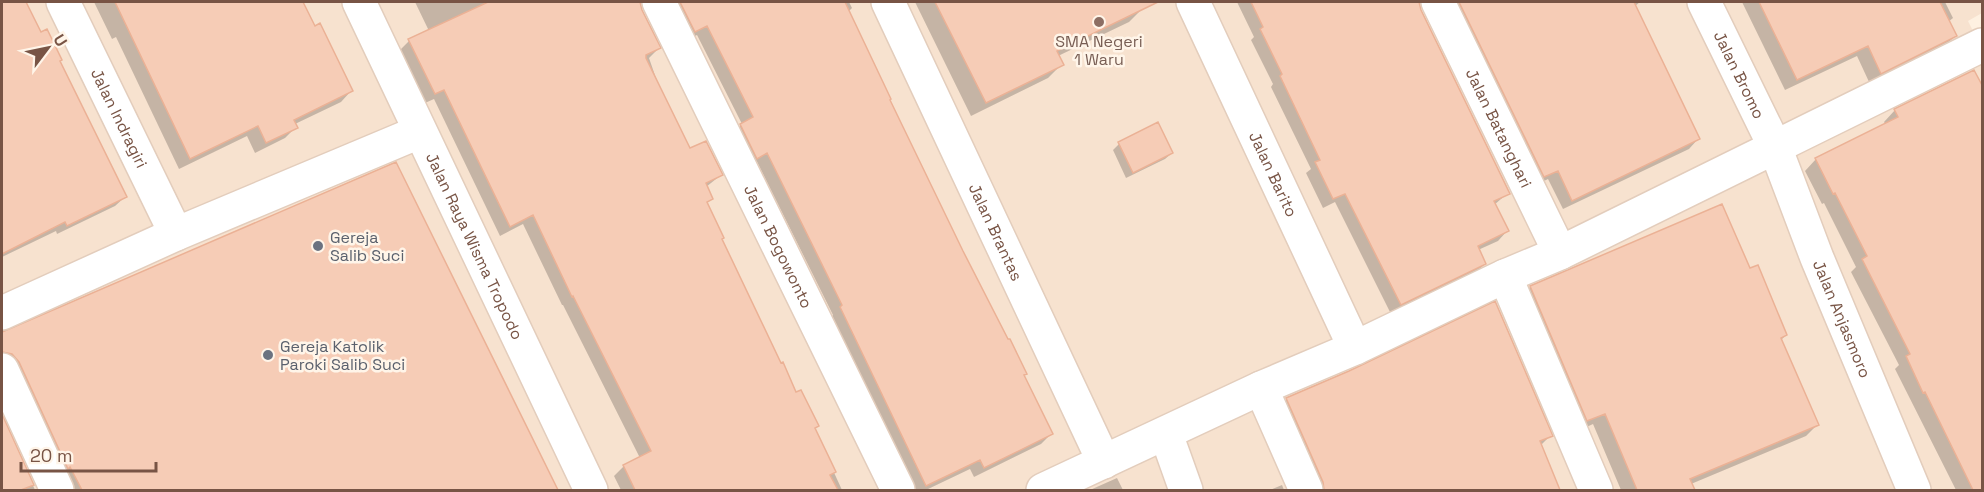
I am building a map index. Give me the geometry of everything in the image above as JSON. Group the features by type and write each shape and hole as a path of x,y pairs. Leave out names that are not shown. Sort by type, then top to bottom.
{"street":[{"name":"Jalan Indragiri","path":"63,2 176,234"},
{"name":"Jalan Raya Wisma Tropodo","path":"359,2 591,490"},
{"name":"Jalan Bogowonto","path":"660,2 898,490"},
{"name":"Jalan Brantas","path":"888,2 1104,462"},
{"name":"Jalan Barito","path":"1193,2 1355,348"},
{"name":"Jalan Batanghari","path":"1438,2 1560,253"},
{"name":"Jalan Bromo","path":"1704,2 1775,147"},
{"path":"1043,490 1261,388 1355,348 1506,276 1560,253 1983,45"},
{"path":"2,313 176,234 419,132"},
{"name":"Jalan Anjasmoro","path":"1775,147 1817,258 1914,490"},
{"path":"1506,276 1596,490"},
{"path":"2,370 57,490"},
{"path":"1261,388 1306,490"},
{"path":"1166,434 1186,490"}],"shaded area":[{"path":"2,2 1982,2 1982,13 1968,21 1982,49 1982,490 2,490"}],"building":[{"path":"2,2 26,2 41,32 47,29 62,60 60,61 127,197 67,226 65,222 2,254"},
{"path":"115,2 303,2 315,26 320,23 353,91 294,120 298,128 266,143 258,126 190,159"},
{"path":"488,2 640,2 661,48 646,55 646,58 690,148 706,141 723,175 706,183 713,199 707,202 724,238 722,239 781,363 783,362 796,392 801,390 819,426 815,428 836,472 830,475 838,490 635,490 623,465 651,451 533,215 510,227 444,90 435,94 408,39"},
{"path":"680,2 845,2 963,251 1027,374 1024,375 1053,434 984,468 980,460 926,486 840,307 842,305 767,153 757,159 740,124 753,117 707,26 695,32"},
{"path":"935,2 1158,2 1057,51 1064,65 986,103"},
{"path":"1251,2 1419,2 1510,194 1494,201 1509,231 1478,246 1486,264 1401,305 1345,194 1333,199 1315,162 1320,160 1280,76 1282,74 1260,29 1263,27"},
{"path":"1459,2 1634,2 1700,139 1572,201 1558,171 1544,177"},
{"path":"1759,2 1940,2 1957,36 1881,74 1868,46 1797,80"},
{"path":"1974,70 1983,87 1983,490 1973,490 1925,392 1923,393 1906,356 1910,354 1862,259 1867,256 1815,158 1898,117 1894,109"},
{"path":"1158,122 1173,153 1133,173 1118,142"},
{"name":"Gereja Salib Suci","path":"396,162 558,490 82,490 70,467 68,469 19,362 12,354 2,352 2,332"},
{"path":"1722,204 1750,268 1758,265 1787,335 1781,338 1819,425 1690,479 1695,490 1637,490 1605,414 1587,421 1530,286"},
{"path":"1495,301 1553,436 1540,441 1560,490 1324,490 1323,482 1286,398 1349,371"},
{"path":"2,414 34,485 21,490 2,490"}],"place":[{"name":"SMA Negeri 1 Waru","path":"1099,22"},
{"name":"Gereja Salib Suci","path":"318,246"},
{"name":"Gereja Katolik Paroki Salib Suci","path":"268,355"}]}
